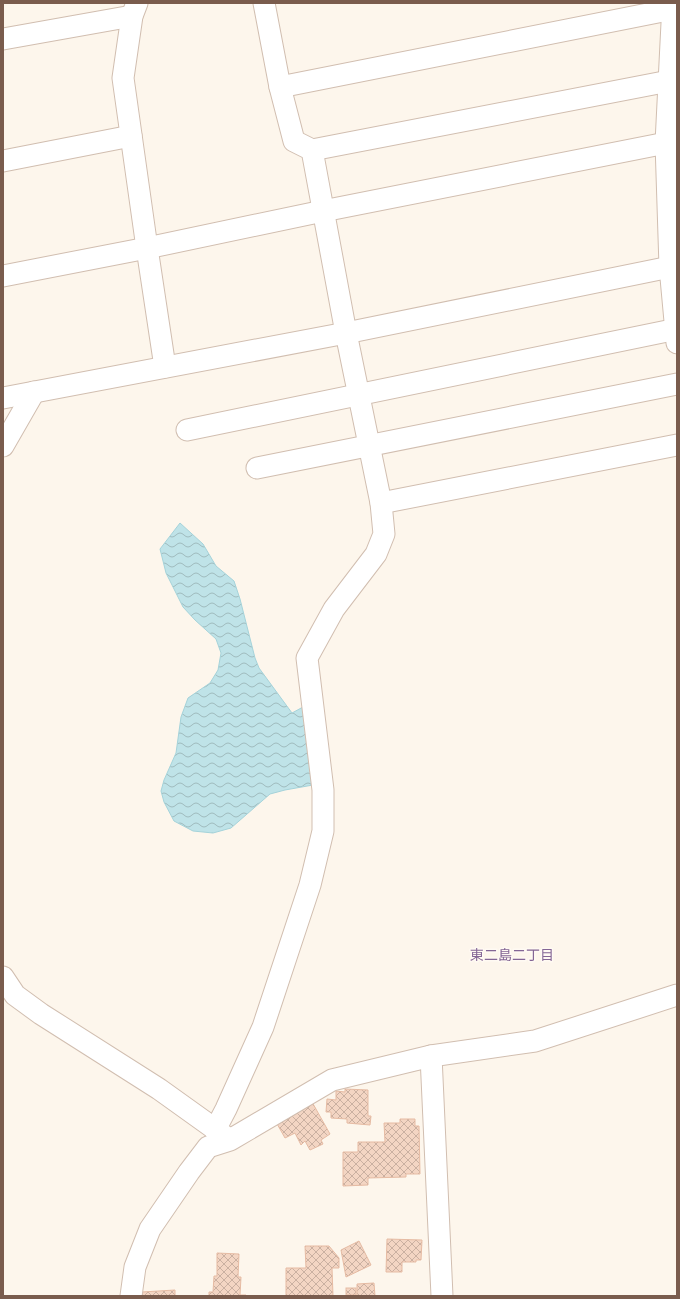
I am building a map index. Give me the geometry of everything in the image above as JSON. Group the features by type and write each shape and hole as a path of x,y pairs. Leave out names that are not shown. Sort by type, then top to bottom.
{"street":[{"path":"264,3 280,87 294,141 312,150 669,81"},
{"path":"187,430 358,394 676,334 670,267 672,202 666,143 673,6 280,87"},
{"path":"3,40 134,9 123,78 165,367"},
{"path":"3,161 131,136"},
{"path":"3,276 666,143"},
{"path":"223,1135 226,1109 262,1027 310,885 323,831 323,790 307,658 334,609 376,554 384,534 381,503 346,333 312,150"},
{"path":"3,398 346,333 670,267"},
{"path":"257,468 677,384"},
{"path":"3,446 34,392"},
{"path":"381,503 677,445"},
{"path":"3,977 16,995 41,1014 159,1089 223,1135"},
{"path":"131,1296 135,1267 150,1229 208,1147 223,1135 332,1080 431,1056 535,1041 677,995"},
{"path":"431,1056 442,1296"}],"water":[{"path":"180,523 203,544 216,566 234,581 259,668 292,713 303,707 313,785 270,794 231,828 213,833 193,831 174,821 164,802 161,791 164,780 176,753 181,717 188,698 210,683 218,670 221,653 216,639 183,607 166,573 160,549"}],"building":[{"path":"345,1089 368,1090 368,1116 371,1116 370,1125 347,1123 347,1119 331,1118 331,1112 326,1112 327,1099 336,1100 336,1091 345,1092"},
{"path":"312,1102 330,1134 321,1140 323,1144 310,1150 305,1141 301,1145 295,1133 285,1138 276,1122"},
{"path":"400,1119 415,1119 415,1126 419,1126 420,1174 406,1174 406,1177 368,1178 368,1185 343,1186 343,1152 358,1152 358,1142 385,1142 384,1123 400,1123"},
{"path":"387,1239 422,1240 421,1260 416,1260 416,1262 402,1262 402,1272 386,1272"},
{"path":"359,1241 371,1265 346,1277 341,1250"},
{"path":"305,1246 329,1246 339,1258 339,1268 332,1268 333,1296 286,1296 286,1268 306,1268"},
{"path":"217,1253 239,1254 238,1277 241,1277 240,1295 246,1296 209,1296 209,1292 213,1292 214,1276 217,1276"},
{"path":"374,1283 375,1296 357,1296 357,1284"},
{"path":"346,1288 356,1288 356,1295 346,1295"},
{"path":"175,1290 175,1296 142,1296 142,1292"}],"district":[{"name":"東二島二丁目","path":"512,955"}]}
